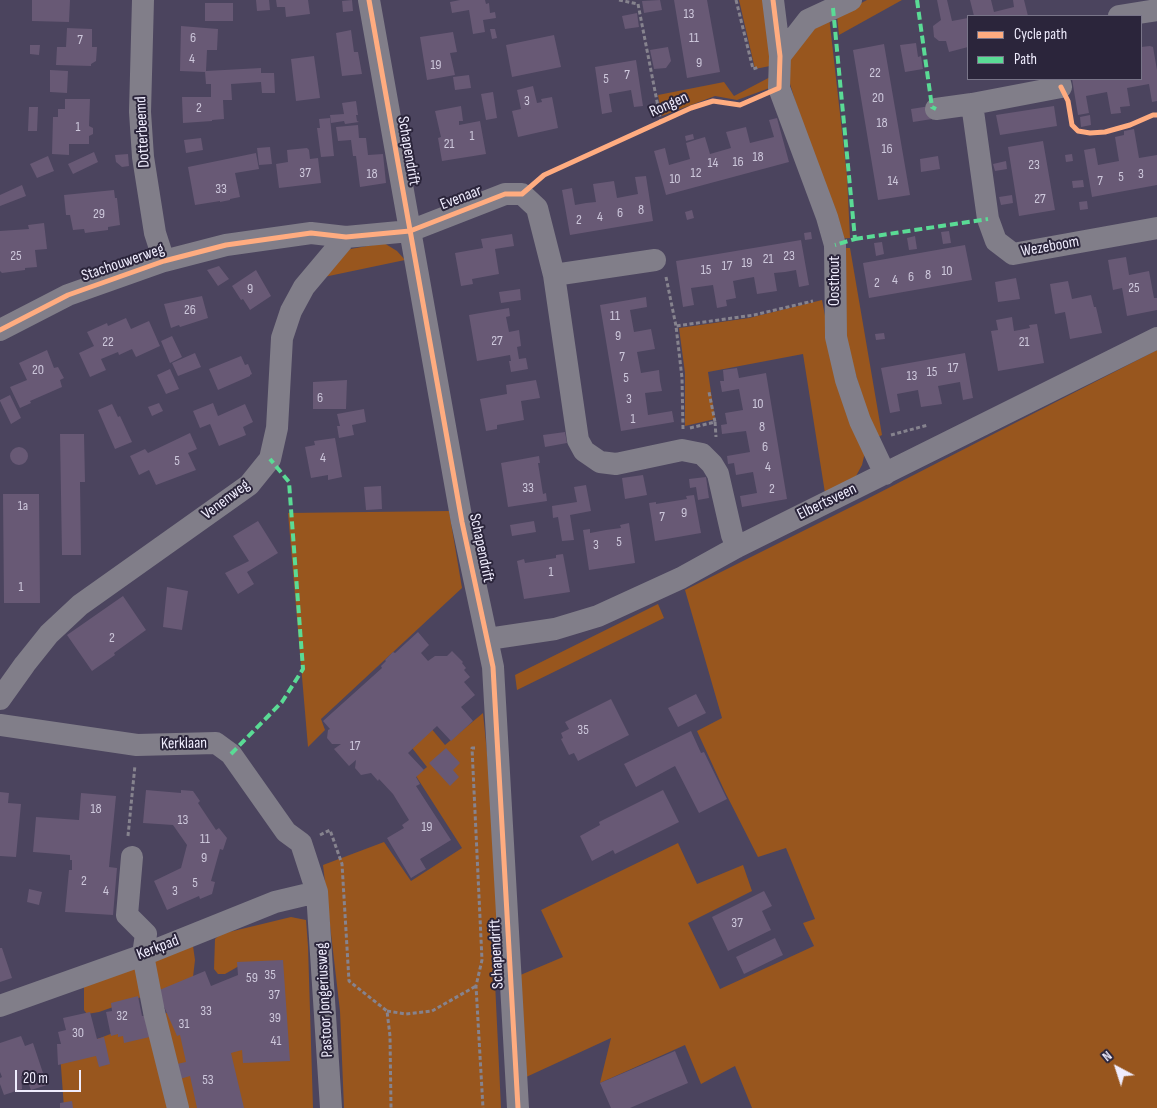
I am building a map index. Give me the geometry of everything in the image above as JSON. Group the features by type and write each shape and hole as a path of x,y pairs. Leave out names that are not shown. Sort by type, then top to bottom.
{"street":[{"name":"Dotterbeemd","path":"143,0 140,112 142,157 155,233 164,261"},
{"name":"Schapendrift","path":"369,0 462,522 493,667 518,1108"},
{"path":"780,60 808,20 851,0"},
{"path":"774,3 780,60"},
{"path":"774,3 794,16 808,20"},
{"path":"1125,15 1157,10"},
{"name":"Oosthout","path":"780,60 780,88 827,217 835,245 836,337 846,380 860,421 885,474"},
{"path":"936,109 1061,87 1059,80"},
{"name":"Wezeboom","path":"972,104 988,220 996,241 1013,254 1157,228"},
{"name":"Evenaar","path":"410,231 505,194 522,194 537,208 554,275 578,440 584,451 600,462 616,464 682,450 685,440"},
{"name":"Stachouwerweg","path":"0,330 68,295 164,261 226,245 311,233 346,237 410,231"},
{"name":"Venenweg","path":"0,699 49,634 80,605 249,485 270,459 277,428 282,338 291,311 304,287 346,237"},
{"path":"554,275 655,260"},
{"name":"Elbertsveen","path":"488,639 556,629 598,616 681,578 737,548 1157,338"},
{"path":"685,440 712,464 718,474 732,535 737,548"},
{"name":"Kerklaan","path":"0,725 136,745 216,743 231,754 286,832 301,843"},
{"path":"301,843 317,892"},
{"path":"132,857 127,914 146,934 143,954 154,1012 178,1108"},
{"name":"Kerkpad","path":"0,1006 143,954 275,902 317,892"},
{"name":"Pastoor Jongeriusweg","path":"317,892 331,1108"}],"path":[{"path":"619,0 638,4 661,122"},
{"path":"736,0 753,68 780,60"},
{"path":"655,260 665,272 676,326 682,378 685,440 715,422 709,392"},
{"path":"676,326 754,315 835,296"},
{"path":"132,857 128,839 136,745"},
{"path":"483,1108 476,986 482,960 472,748 497,746"},
{"path":"301,843 330,830 342,864 349,981 387,1011 406,1014 432,1011 476,986"},
{"path":"387,1011 390,1036 391,1108"}],"shaded area":[{"path":"739,0 767,0 775,65 755,69"},
{"path":"867,0 902,0 839,35 837,16"},
{"path":"829,16 847,176 850,238 837,239 787,74 788,56 806,33"},
{"path":"774,75 775,86 737,100 715,96 662,116 658,95 724,82 734,96"},
{"path":"384,243 397,251 405,260 324,277 345,250"},
{"path":"840,248 850,248 882,435 874,439 843,329"},
{"path":"822,300 832,353 866,448 862,465 856,476 825,493 803,354 708,372 715,419 685,426 685,373 679,328 749,318"},
{"path":"1157,350 1157,1108 752,1108 735,1066 701,1084 685,1045 600,1083 611,1038 524,1078 518,976 563,957 541,910 678,843 697,884 743,865 752,891 688,923 720,989 814,946 803,923 815,919 786,848 758,857 697,731 722,718 685,590"},
{"path":"449,511 462,588 321,719 325,730 308,747 288,513"},
{"path":"658,604 664,618 517,690 515,675"},
{"path":"483,713 491,792 501,943 495,982 501,1108 344,1108 340,1011 323,865 384,842 411,881 462,848 416,776 427,767 409,744 430,727 445,745"},
{"path":"291,917 306,920 313,1108 64,1108 60,1053 169,1012 250,991 239,966 225,974 218,974 214,969 215,939 221,934"},
{"path":"193,946 195,960 193,977 99,1012 87,1014 84,1010 84,983"}],"building":[{"path":"32,0 70,0 69,22 32,21"},
{"path":"256,0 269,0 270,10 257,11"},
{"path":"276,0 308,0 310,14 286,17 285,7 277,7"},
{"path":"352,0 353,11 343,12 342,1"},
{"path":"485,0 486,4 489,3 490,13 495,12 496,18 483,20 485,32 473,34 469,10 452,13 450,2"},
{"path":"660,0 662,10 644,13 642,1"},
{"path":"674,0 707,0 720,72 687,78"},
{"path":"937,0 947,0 952,21 967,18 967,47 949,52 946,41 939,41 934,37 933,26 941,20"},
{"path":"970,0 991,0 994,12 1014,7 1013,0 1024,0 1028,15 974,15"},
{"path":"205,3 233,3 233,21 205,21"},
{"path":"637,13 639,27 625,29 622,16"},
{"path":"181,26 218,29 217,50 207,50 206,71 261,68 261,73 274,73 275,93 262,93 261,82 231,84 232,100 223,100 224,119 183,123 182,97 211,97 211,84 206,84 205,72 180,71"},
{"path":"67,28 92,29 92,47 97,47 96,61 91,66 56,65 57,47 66,47"},
{"path":"490,29 495,29 497,38 492,39"},
{"path":"351,30 354,52 358,52 362,74 342,76 336,33"},
{"path":"453,32 457,52 450,53 455,75 427,80 420,37"},
{"path":"554,35 561,67 512,77 506,45"},
{"path":"916,43 918,57 921,56 923,69 905,72 900,45"},
{"path":"884,44 910,195 878,200 853,50"},
{"path":"30,45 40,45 39,55 30,54"},
{"path":"668,47 671,61 666,68 654,69 650,50"},
{"path":"1142,47 1153,47 1157,70 1157,101 1152,102 1149,84 1127,88 1130,106 1120,107 1121,113 1111,114 1107,92 1086,96 1089,113 1078,115 1072,80 1142,80"},
{"path":"314,56 320,98 296,101 291,59"},
{"path":"636,60 643,106 634,107 631,90 609,94 612,112 602,114 595,67"},
{"path":"50,70 68,71 67,93 50,92"},
{"path":"469,75 471,88 455,90 453,77"},
{"path":"533,86 537,103 542,102 541,99 552,97 558,128 518,137 512,111 521,109 517,90"},
{"path":"493,92 497,118 486,120 481,94"},
{"path":"65,99 90,99 89,126 93,128 93,134 89,136 89,144 69,144 69,155 52,154 53,117 58,117 58,109 65,109"},
{"path":"356,101 358,115 356,115 359,122 345,124 344,121 331,123 330,115 344,114 342,103"},
{"path":"461,106 463,121 459,121 459,125 480,121 486,154 442,161 438,138 441,137 435,111"},
{"path":"930,106 932,119 913,122 911,109"},
{"path":"1054,106 1057,126 1000,135 996,115"},
{"path":"29,107 38,107 37,131 28,131"},
{"path":"1090,115 1091,125 1081,127 1080,117"},
{"path":"330,118 334,156 321,157 317,128 320,128 319,119"},
{"path":"777,118 789,162 666,195 654,151 665,148 669,165 690,159 686,143 705,137 710,154 731,148 726,132 746,127 750,143 774,137 769,120"},
{"path":"358,125 359,138 366,138 368,155 383,154 386,183 360,187 356,156 353,156 351,140 338,141 336,127"},
{"path":"1134,129 1139,158 1157,155 1157,185 1092,197 1084,150 1095,148 1098,165 1119,161 1115,137 1124,135 1124,131"},
{"path":"693,134 694,139 686,141 685,136"},
{"path":"201,138 203,150 186,153 184,140"},
{"path":"1043,141 1055,210 1019,216 1008,147"},
{"path":"270,147 272,164 259,165 257,148"},
{"path":"307,148 310,159 318,158 321,183 279,188 276,164 288,162 287,150"},
{"path":"94,152 98,162 73,174 68,164"},
{"path":"256,153 259,169 235,173 240,197 195,205 188,167"},
{"path":"128,154 129,166 122,167 116,162 115,155"},
{"path":"1072,154 1073,161 1066,162 1065,155"},
{"path":"48,156 54,171 37,178 30,164"},
{"path":"938,156 940,169 921,172 920,159"},
{"path":"1006,161 1007,169 995,171 993,164"},
{"path":"646,176 653,221 570,235 562,190 572,188 575,205 596,202 593,184 614,181 617,198 638,194 635,177"},
{"path":"1083,180 1084,187 1073,188 1072,181"},
{"path":"22,185 26,196 0,206 0,195"},
{"path":"114,190 115,198 117,198 120,225 108,227 108,230 85,233 84,229 73,230 70,215 66,215 64,195"},
{"path":"1012,195 1013,203 1001,205 999,197"},
{"path":"1087,201 1088,209 1080,210 1079,202"},
{"path":"692,210 694,218 687,220 685,212"},
{"path":"44,223 47,249 35,250 37,267 2,273 0,271 0,231 29,229 28,225"},
{"path":"949,231 951,243 943,244 941,232"},
{"path":"811,232 812,239 805,240 804,233"},
{"path":"512,234 514,246 495,249 499,274 472,279 473,284 461,286 455,253 483,248 481,239"},
{"path":"915,236 917,249 909,250 907,238"},
{"path":"801,240 809,285 799,287 796,270 774,273 777,291 757,294 754,277 733,281 736,298 726,300 727,306 717,308 713,285 691,288 694,305 683,307 676,261"},
{"path":"882,242 884,254 876,256 874,243"},
{"path":"965,245 972,280 869,298 863,263"},
{"path":"1126,257 1129,275 1149,271 1154,298 1157,298 1157,310 1127,316 1122,288 1113,290 1108,260"},
{"path":"219,266 229,279 218,286 207,270"},
{"path":"256,270 271,296 250,310 232,286"},
{"path":"1016,278 1020,299 998,302 995,282"},
{"path":"1068,281 1072,299 1091,295 1102,333 1070,339 1065,312 1055,314 1050,284"},
{"path":"520,289 521,300 501,303 499,292"},
{"path":"202,296 208,318 171,328 164,304"},
{"path":"646,297 647,307 630,310 634,332 651,329 655,349 637,352 641,373 659,370 662,391 645,393 648,415 672,411 674,422 621,431 600,305"},
{"path":"509,308 510,316 506,317 509,332 519,330 521,346 517,347 519,359 526,358 528,369 511,372 510,355 477,361 469,315"},
{"path":"1012,317 1014,331 1030,328 1029,325 1037,324 1044,363 998,371 991,331 998,330 996,320"},
{"path":"126,318 131,329 149,321 160,346 136,357 132,349 119,355 118,352 101,359 106,370 90,377 79,353 94,346 87,332 107,323 108,326"},
{"path":"884,333 885,339 876,340 875,334"},
{"path":"172,336 182,357 170,363 161,341"},
{"path":"47,350 54,368 58,367 64,378 60,380 62,387 30,401 31,403 20,408 10,387 27,380 19,363"},
{"path":"195,353 201,367 178,376 172,363"},
{"path":"965,353 973,398 963,400 960,382 938,386 942,404 921,407 918,390 897,394 900,411 890,413 881,368"},
{"path":"241,356 245,365 248,364 252,374 218,390 209,369"},
{"path":"737,368 739,378 766,373 787,499 742,507 740,496 757,493 753,472 736,475 734,463 728,464 727,456 750,452 746,431 722,434 721,425 727,424 725,413 743,410 739,389 722,392 720,381 724,381 723,370"},
{"path":"170,369 179,389 166,394 157,375"},
{"path":"347,380 346,409 313,409 313,382"},
{"path":"536,380 540,398 521,401 524,420 497,425 497,429 486,431 480,399 507,394 506,385"},
{"path":"10,395 21,418 11,424 0,401"},
{"path":"159,403 163,411 152,416 148,407"},
{"path":"213,403 218,416 245,404 253,422 243,427 246,435 219,446 210,424 200,428 193,411"},
{"path":"112,404 132,442 115,449 98,410"},
{"path":"364,409 366,422 352,425 354,435 339,438 337,426 340,426 337,414"},
{"path":"565,432 567,443 545,447 543,435"},
{"path":"190,433 197,449 188,453 196,470 156,485 149,470 139,475 130,456 145,449 148,453"},
{"path":"60,434 84,434 85,482 80,482 81,555 62,555"},
{"path":"335,438 342,477 328,480 328,475 311,478 305,447 315,445 314,441"},
{"path":"19,447 25,450 28,456 25,462 19,465 13,462 10,456 13,450"},
{"path":"539,456 540,463 538,463 543,494 546,493 547,501 508,507 501,463"},
{"path":"643,475 647,495 625,499 622,478"},
{"path":"706,477 709,498 698,500 696,487 690,488 689,479"},
{"path":"586,485 591,511 570,515 574,540 562,541 558,517 553,518 552,506 577,502 574,487"},
{"path":"381,486 382,509 366,510 364,487"},
{"path":"3,494 39,494 40,603 4,603"},
{"path":"694,495 701,533 655,541 649,503 656,502 656,504 687,499 686,496"},
{"path":"258,521 278,553 247,572 254,584 238,594 225,573 249,561 233,536"},
{"path":"534,521 536,532 512,536 510,525"},
{"path":"629,523 635,563 589,570 583,530 590,529 590,533 621,528 620,525"},
{"path":"563,554 570,592 524,599 517,561 524,559 525,563 556,558 556,555"},
{"path":"167,587 188,591 182,630 163,627"},
{"path":"123,596 146,630 92,671 67,635"},
{"path":"418,632 429,645 421,653 428,661 435,656 447,656 452,651 463,662 466,668 464,670 470,677 464,682 475,695 461,707 473,721 451,741 437,726 408,753 424,770 416,777 420,784 416,786 451,840 420,859 426,869 411,878 387,838 404,828 402,825 409,820 393,794 379,779 378,781 371,773 361,775 355,768 356,760 349,766 334,749 341,744 332,744 327,738 328,730 330,729 323,721 382,668 381,666 385,660 393,652 395,653"},
{"path":"696,694 706,713 678,727 668,708"},
{"path":"611,699 629,735 578,761 574,753 569,755 561,739 563,738 561,733 569,729 565,722"},
{"path":"691,731 701,753 704,752 727,799 699,813 675,766 636,787 624,764"},
{"path":"446,748 460,763 453,770 459,777 450,786 429,763"},
{"path":"146,790 181,793 181,790 193,791 200,801 198,803 216,830 219,828 227,838 223,850 220,849 211,881 215,882 212,894 200,899 199,896 167,910 154,881 181,868 187,845 173,825 143,823"},
{"path":"663,790 679,822 615,854 613,850 592,861 580,836 600,825 599,822"},
{"path":"0,792 9,793 8,803 21,804 16,857 0,856"},
{"path":"81,793 116,796 109,867 117,868 113,915 65,912 69,870 72,870 70,855 33,852 36,817 79,820"},
{"path":"29,889 42,892 39,905 27,902"},
{"path":"764,891 772,906 762,911 771,930 728,951 712,917"},
{"path":"775,938 783,955 744,974 736,957"},
{"path":"0,948 2,948 12,978 0,982"},
{"path":"283,960 290,1061 243,1063 242,1050 231,1053 244,1108 197,1108 190,1076 180,1079 177,1064 186,1062 180,1035 177,1036 157,991 205,971 211,986 238,975 237,962"},
{"path":"138,996 142,1016 150,1015 154,1036 124,1043 123,1036 118,1037 118,1034 111,1036 106,1012 112,1011 111,1003"},
{"path":"90,1012 97,1039 104,1037 110,1064 99,1067 96,1056 58,1065 57,1044 61,1044 58,1032 66,1030 63,1018"},
{"path":"21,1036 25,1046 33,1043 47,1085 31,1090 25,1075 21,1076 22,1089 4,1095 0,1084 0,1078 2,1077 0,1072 0,1043"},
{"path":"675,1051 688,1083 630,1108 611,1108 600,1083"},
{"path":"72,1101 73,1108 60,1108 60,1103"}],"marked path":[{"path":"917,0 932,107 936,109"},
{"path":"833,8 855,239 835,245"},
{"path":"855,239 988,219"},
{"path":"231,754 282,702 303,669 289,482 270,459"}],"cycle path":[{"path":"369,0 462,522 493,667 518,1108"},
{"name":"Rongen","path":"0,330 68,295 164,261 226,245 311,233 346,237 410,231 505,194 522,194 544,175 691,108 713,101 740,105 779,88 780,56 773,0"},
{"path":"1061,87 1068,101 1072,125 1078,131 1090,133 1105,132 1157,115"}]}
